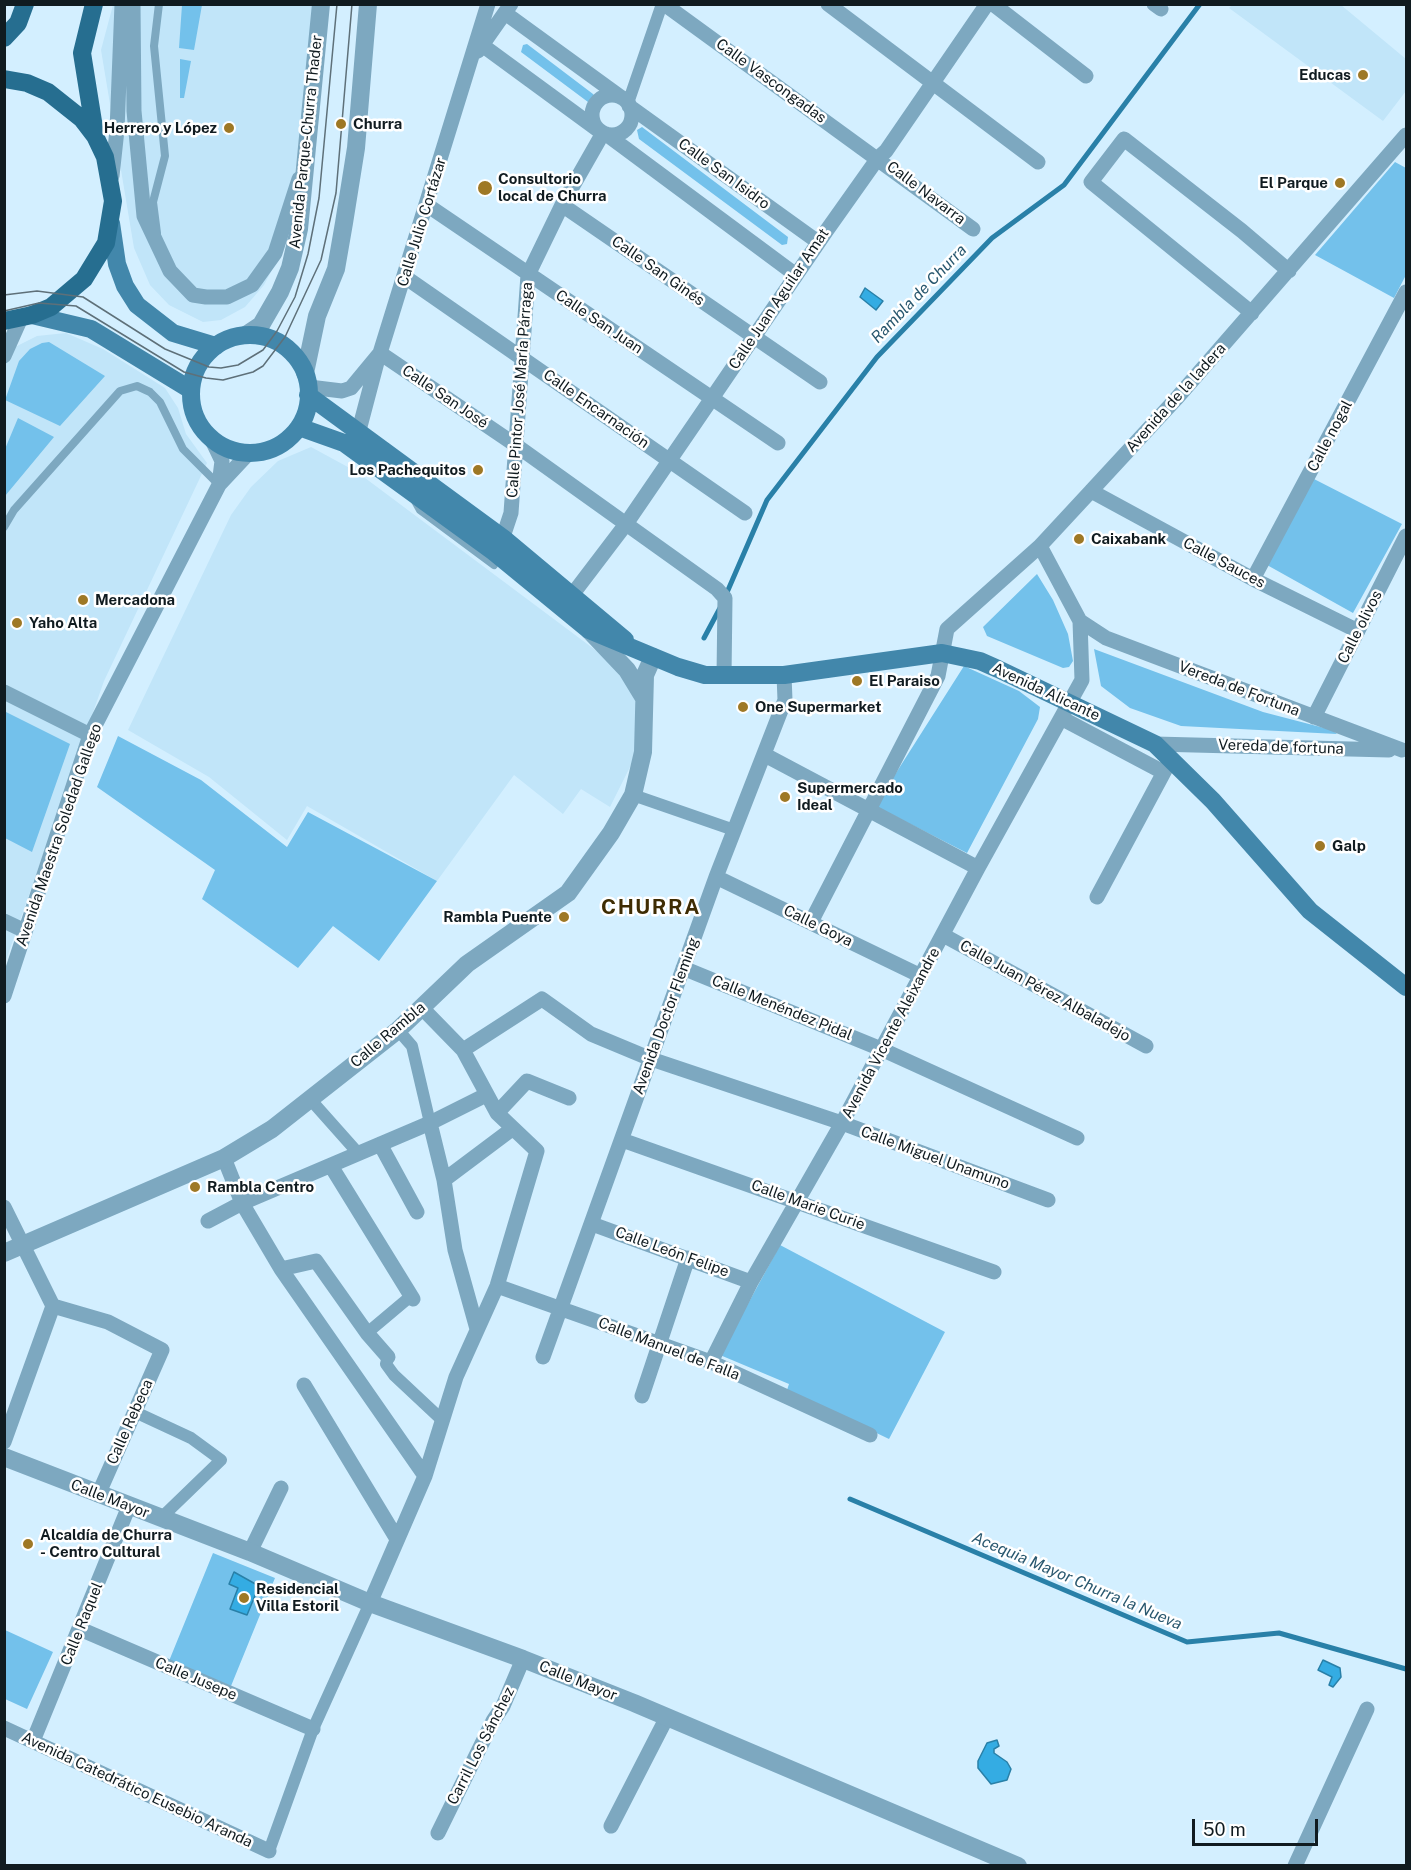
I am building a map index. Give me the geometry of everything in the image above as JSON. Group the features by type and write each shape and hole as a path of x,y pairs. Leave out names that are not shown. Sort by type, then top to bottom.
{"main road":[{"path":"4,38 18,23 25,4"},
{"path":"94,4 82,53 95,136 105,157 111,179 111,222 117,264 125,286 137,305 173,333 216,346"},
{"path":"4,79 27,83 48,92 66,104 95,136"},
{"path":"15,320 68,295 84,279 106,243 111,222"},
{"path":"15,320 91,329 191,390"},
{"path":"246,335 278,342 294,355 307,385 309,404 299,428 279,446 248,454 228,449 210,438 193,411 191,390 201,360 226,340 246,335"},
{"path":"307,385 358,434 500,547 590,630 653,657"},
{"path":"299,428 344,443 408,489 572,595 635,650"},
{"name":"Avenida Alicante","path":"653,657 705,675 724,676 784,675 942,653 980,661 1065,711 1155,744 1167,766 1213,801 1310,911 1407,987"}],"street":[{"path":"111,179 117,130 122,4"},
{"path":"134,4 134,111 144,216 170,271 193,295 227,297 252,285 275,253 303,167"},
{"name":"Avenida Parque-Churra Thader","path":"246,335 261,325 280,292 290,268 299,229 303,167 321,4"},
{"path":"307,385 316,316 336,269 356,148 368,4"},
{"name":"Calle Julio Cortázar","path":"307,385 329,391 351,388 380,353 488,4"},
{"path":"626,102 609,96 594,106 592,119 602,133 618,135 627,128 632,117 626,102 663,4"},
{"name":"Calle Vascongadas","path":"663,4 878,158"},
{"path":"828,4 1038,162"},
{"name":"Calle Juan Aguilar Amat","path":"572,595 626,524 818,242 878,158 886,151 987,4"},
{"path":"993,4 1086,76"},
{"path":"470,63 508,9"},
{"name":"Calle San Isidro","path":"508,9 626,102 818,242"},
{"path":"482,45 796,275"},
{"name":"Calle Pintor José María Párraga","path":"500,547 511,513 517,446 520,355 528,275 562,205 602,133"},
{"name":"Avenida de la ladera","path":"811,922 938,675 947,629 1040,546 1401,151 1407,135"},
{"path":"1252,313 1091,182 1124,139 1289,271"},
{"name":"Calle Navarra","path":"878,158 973,229"},
{"name":"Calle San Juan","path":"427,205 778,443"},
{"name":"Calle San Ginés","path":"562,205 820,382"},
{"name":"Calle Encarnación","path":"405,277 745,513"},
{"name":"Calle nogal","path":"1253,579 1407,292"},
{"path":"4,356 15,320"},
{"path":"358,434 380,353"},
{"name":"Calle San José","path":"380,353 517,446 717,589 725,598 724,676"},
{"name":"Avenida Maestra Soledad Gallego","path":"210,438 222,461 219,484"},
{"name":"Avenida Maestra Soledad Gallego","path":"4,996 90,735 219,484 248,454"},
{"name":"Calle Sauces","path":"1091,491 1253,579 1358,631"},
{"name":"Calle olivos","path":"1314,717 1407,536"},
{"path":"1040,546 1080,621"},
{"name":"Avenida Vicente Aleixandre","path":"711,1362 751,1282 842,1123 978,867 1082,680 1080,621"},
{"name":"Vereda de Fortuna","path":"1080,621 1106,638 1405,750"},
{"path":"590,630 627,670 645,700"},
{"name":"Calle Rambla","path":"4,1253 224,1158 272,1129 423,1009 467,964 568,893 611,833 633,795 643,752 645,675 653,657"},
{"name":"Avenida Doctor Fleming","path":"543,1357 563,1308 716,877 785,700 784,675"},
{"path":"4,692 90,735"},
{"path":"1065,711 1167,766 1097,897"},
{"name":"Vereda de fortuna","path":"1155,744 1405,750"},
{"path":"765,755 978,867"},
{"path":"633,795 734,830"},
{"name":"Calle Goya","path":"716,877 921,976"},
{"path":"4,921 25,932"},
{"name":"Calle Juan Pérez Albaladejo","path":"943,935 1146,1046"},
{"name":"Calle Menéndez Pidal","path":"683,968 881,1049 1077,1138"},
{"name":"Calle Miguel Unamuno","path":"463,1050 542,999 591,1034 651,1059 842,1123 1048,1200"},
{"path":"269,1851 313,1729 425,1476 456,1377 497,1286 537,1151 497,1113 463,1050 423,1009"},
{"path":"398,1030 412,1046 444,1180 455,1250 477,1329"},
{"path":"497,1113 527,1081 569,1098"},
{"path":"208,1221 242,1203 430,1123 486,1095"},
{"path":"310,1099 358,1154"},
{"path":"444,1180 512,1129"},
{"name":"Calle Marie Curie","path":"622,1140 994,1272"},
{"path":"380,1144 417,1212"},
{"path":"224,1158 242,1203 281,1269 425,1476"},
{"path":"331,1166 412,1297 367,1333"},
{"path":"4,1207 53,1306 4,1442"},
{"name":"Calle León Felipe","path":"592,1224 751,1282"},
{"path":"642,1396 688,1258"},
{"path":"281,1269 316,1261 367,1333 388,1357 386,1364 394,1375 441,1419"},
{"name":"Calle Manuel de Falla","path":"497,1286 711,1362 870,1436"},
{"name":"Calle Rebeca","path":"53,1306 108,1322 162,1350 98,1495"},
{"path":"304,1385 397,1539"},
{"path":"135,1412 191,1438 221,1460 161,1518"},
{"name":"Calle Mayor","path":"4,1457 250,1552 370,1603 523,1659 1018,1866"},
{"path":"250,1552 281,1488"},
{"name":"Calle Raquel","path":"33,1741 129,1506"},
{"name":"Calle Jusepe","path":"80,1629 313,1729"},
{"name":"Carril Los Sánchez","path":"438,1833 493,1721 503,1706 523,1659"},
{"path":"1295,1866 1367,1709"},
{"path":"611,1826 666,1719"},
{"name":"Avenida Catedrático Eusebio Aranda","path":"4,1728 269,1851"}],"lane":[{"path":"158,246 153,202 165,156 154,46 159,4"},
{"path":"4,527 14,510 120,391 137,386 150,392 160,402 183,449 219,484"}],"shaded area":[{"name":"Educas","path":"1233,4 1341,5 1406,59 1406,91 1383,121 1229,8"},
{"path":"113,5 315,5 287,241 264,285 245,307 221,320 203,322 169,305 150,285 134,248 101,50"},
{"path":"182,5 202,5 194,50 179,48"},
{"path":"527,44 593,94 595,97 593,100 588,102 521,52 523,45"},
{"path":"180,59 191,61 184,98 180,98"},
{"path":"642,127 788,237 787,244 782,245 639,139 637,130"},
{"path":"1395,162 1406,168 1406,275 1394,298 1315,255"},
{"path":"865,288 883,301 876,310 860,297"},
{"path":"66,333 103,349 165,388 178,408 186,434 207,463 104,681 5,963 5,352 37,336"},
{"path":"49,342 105,376 60,426 5,400 19,361 30,349"},
{"path":"18,418 54,437 5,496 5,449"},
{"path":"311,447 357,472 618,667 643,716 636,755 610,807 581,789 563,814 514,775 437,881 307,806 287,840 209,777 128,730 231,515 251,487 278,461"},
{"path":"1314,479 1402,524 1353,613 1267,565"},
{"path":"1037,574 1053,600 1068,634 1073,661 1069,667 1063,668 987,636 983,627"},
{"path":"1094,649 1263,712 1332,730 1337,734 1181,726 1130,708 1101,686"},
{"path":"964,666 1019,691 1040,707 1038,719 967,853 875,806"},
{"path":"4,711 70,744 32,852 5,838"},
{"path":"118,736 201,780 287,847 308,812 437,881 379,961 333,926 298,968 202,899 215,870 97,787"},
{"path":"780,1245 945,1332 889,1439 787,1390 789,1384 720,1355"},
{"name":"Residencial Villa Estoril","path":"213,1553 275,1578 231,1686 169,1661"},
{"name":"Residencial Villa Estoril","path":"234,1572 259,1586 247,1615 230,1609 238,1588 229,1584"},
{"path":"5,1630 53,1652 27,1709 5,1699"},
{"path":"1323,1660 1340,1668 1341,1677 1333,1687 1329,1685 1332,1677 1318,1670"},
{"path":"997,1740 999,1746 994,1749 994,1753 1007,1762 1011,1769 1007,1780 991,1784 978,1768 978,1761 987,1743"}],"waterway":[{"name":"Rambla de Churra","path":"725,597 767,500 877,357 992,238 1064,185 1200,4"},
{"name":"Rambla de Churra","path":"704,638 720,608"},
{"name":"Acequia Mayor Churra la Nueva","path":"850,1499 1187,1642 1279,1633 1406,1669"}],"tram line":[{"path":"4,295 37,291 83,297 165,349 209,367 221,368 238,365 263,350 277,331 295,297 308,254 319,198 337,4"},
{"path":"4,311 39,303 76,306 184,372 206,378 223,380 253,372 263,366 285,337 321,260 336,193 352,4"}],"place":[{"name":"Educas","path":"1363,75"},
{"name":"Churra","path":"341,124"},
{"name":"Herrero y López","path":"229,128"},
{"name":"El Parque","path":"1340,183"},
{"name":"Consultorio local de Churra","path":"485,188"},
{"name":"Los Pachequitos","path":"478,470"},
{"name":"Caixabank","path":"1079,539"},
{"name":"Mercadona","path":"83,600"},
{"name":"Yaho Alta","path":"17,623"},
{"name":"El Paraiso","path":"857,681"},
{"name":"One Supermarket","path":"743,707"},
{"name":"Supermercado Ideal","path":"785,797"},
{"name":"Galp","path":"1320,846"},
{"name":"Rambla Puente","path":"564,917"},
{"name":"Rambla Centro","path":"195,1187"},
{"name":"Alcaldía de Churra - Centro Cultural","path":"28,1544"},
{"name":"Residencial Villa Estoril","path":"244,1598"}],"district":[{"name":"CHURRA","path":"651,908"}]}
